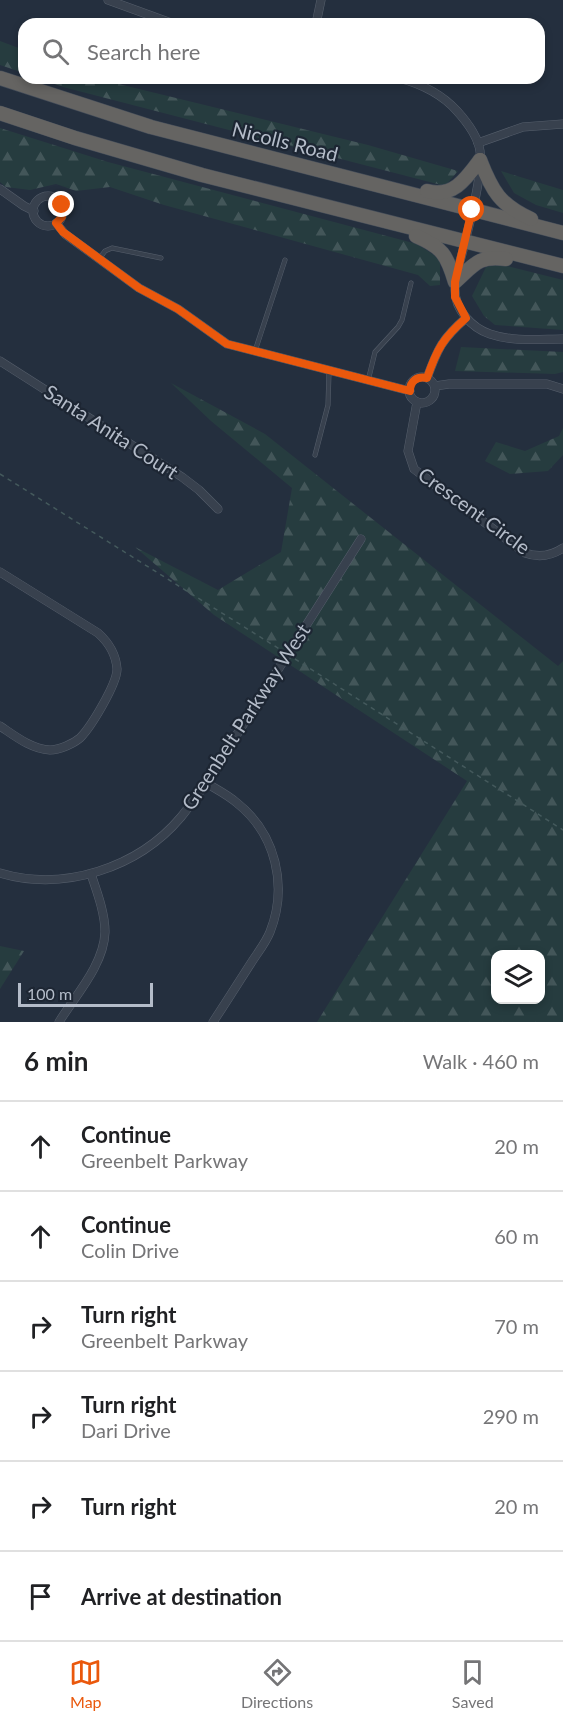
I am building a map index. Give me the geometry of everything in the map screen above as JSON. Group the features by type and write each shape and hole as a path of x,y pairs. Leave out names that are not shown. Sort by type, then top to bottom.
{"highway":[{"name":"Nicolls Road","path":"0,78 18,84"},
{"name":"Nicolls Road","path":"18,84 151,127 563,233"},
{"path":"0,113 137,157 563,266"},
{"path":"377,186 433,193 446,192 461,183 480,160 491,187 507,206 563,233"},
{"path":"378,219 437,246 447,258 455,282 477,262 486,258 539,260"}],"street":[{"path":"108,0 158,18"},
{"path":"317,18 321,0"},
{"path":"419,84 447,101 466,122 478,143 480,160 472,210 455,282 455,297 466,318 478,328 492,335 512,338 563,339"},
{"path":"478,143 524,127 563,124"},
{"path":"0,189 34,211"},
{"path":"49,196 57,199 62,205 63,213 56,223 49,226 41,224 36,218 34,211 36,203 42,198 49,196"},
{"path":"56,223 63,232 139,288 178,309 227,344 410,391"},
{"path":"427,378 446,336 466,318"},
{"name":"Santa Anita Court","path":"0,361 182,477 218,509"},
{"path":"421,377 427,378 435,386 431,400 417,402 411,397 411,385 421,377"},
{"path":"435,386 547,384 563,389"},
{"name":"Crescent Circle","path":"417,402 408,451 414,469 525,553 549,555 563,548"},
{"name":"Greenbelt Parkway West","path":"0,873 35,880 66,879 91,873 137,854 161,837 181,817 206,783 361,540"},
{"path":"0,572 98,633 107,641 114,654 117,669 112,690 80,738 68,746 51,750 31,746 0,726"},
{"path":"206,783 236,802 267,838 276,864 279,890 277,911 270,934 213,1022"},
{"path":"59,1022 103,949 104,923 91,873"}],"lane":[{"path":"99,259 105,251 112,248 161,258"},
{"path":"255,352 285,260"},
{"path":"368,382 375,352 402,320 411,283"},
{"path":"315,455 328,405 329,372"}],"path":[{"path":"0,474 563,830"}],"green space":[{"path":"0,41 18,48 18,71 0,65"},
{"path":"55,84 119,84 368,145 458,171 445,186"},
{"path":"0,128 108,162 417,244 440,259 440,285 430,286 418,275 164,205 110,187 76,191 56,184 30,190 6,187 0,182"},
{"path":"501,171 563,190 563,213 536,205 514,193"},
{"path":"499,264 563,280 563,330 495,325 484,316 472,296 486,267"},
{"path":"461,347 563,352 563,372 555,374 455,371"},
{"path":"171,383 265,434 558,666 563,661 563,1022 317,1022 467,781 214,615 135,547 218,590 281,552 292,488 211,421"},
{"path":"563,428 563,455 548,471 510,474 485,461 496,442 525,451 559,436"},
{"path":"0,946 24,951 0,989"}],"route":[{"path":"62,205 62,217 56,223 60,230 139,288 178,309 227,344 403,391 410,391 415,380 421,377 427,378 446,336 466,318 455,297 455,282 472,210"}]}
